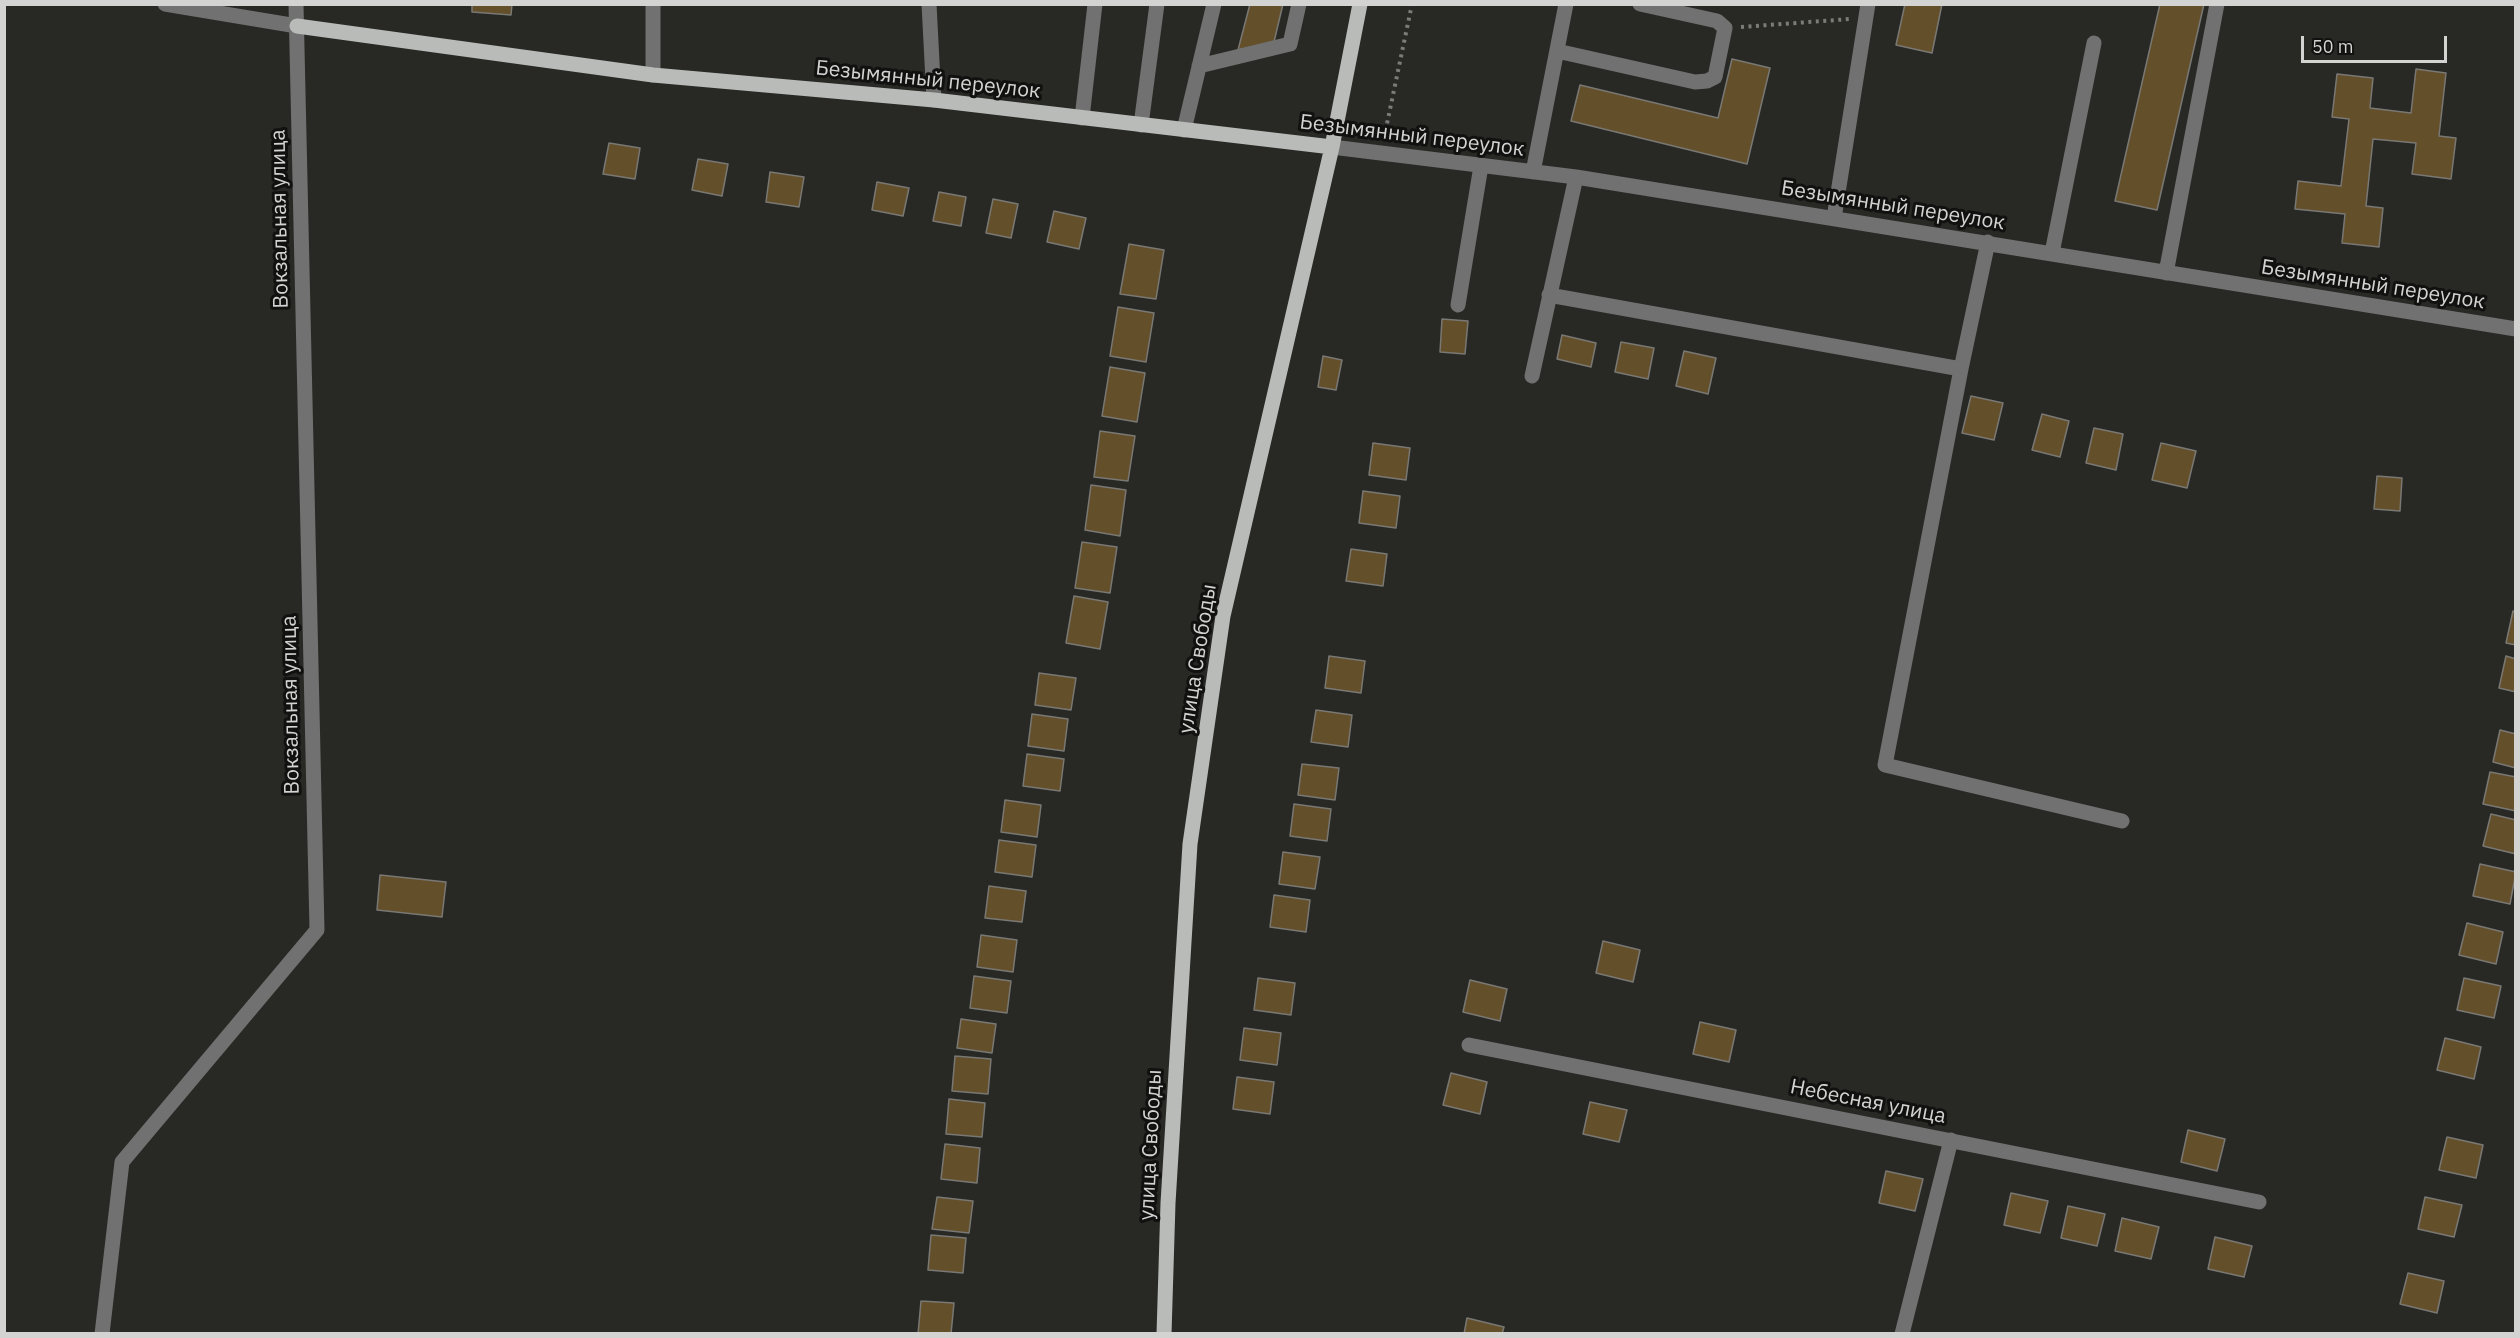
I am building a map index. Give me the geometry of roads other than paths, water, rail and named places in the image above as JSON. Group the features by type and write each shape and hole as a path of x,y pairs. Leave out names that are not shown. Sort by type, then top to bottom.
{"main road":[{"name":"улица Свободы","path":"1164,1334 1168,1203 1190,844 1224,615 1332,147 1360,4"},
{"name":"Безымянный переулок","path":"297,26 653,75 934,100 1332,147"}],"street":[{"path":"165,4 297,26"},
{"name":"Вокзальная улица","path":"102,1334 122,1162 317,930 296,4"},
{"path":"653,4 653,75"},
{"path":"929,4 934,100"},
{"path":"1082,118 1095,4"},
{"path":"1141,124 1157,4"},
{"path":"1184,130 1214,4"},
{"path":"1199,66 1290,44 1299,4"},
{"path":"1533,172 1566,4"},
{"path":"1557,51 1695,82 1707,81 1715,77 1725,28 1717,21 1640,4"},
{"path":"2166,273 2217,4"},
{"path":"1834,218 1867,11"},
{"path":"2052,253 2094,43"},
{"name":"Безымянный переулок","path":"1332,147 1576,177 2516,329"},
{"path":"1458,305 1481,166"},
{"path":"1532,376 1576,177"},
{"path":"1988,242 1960,369 1885,765 2122,821"},
{"path":"1549,295 1960,369"},
{"name":"Небесная улица","path":"1469,1045 2259,1202"},
{"path":"1902,1334 1951,1140"}]}
